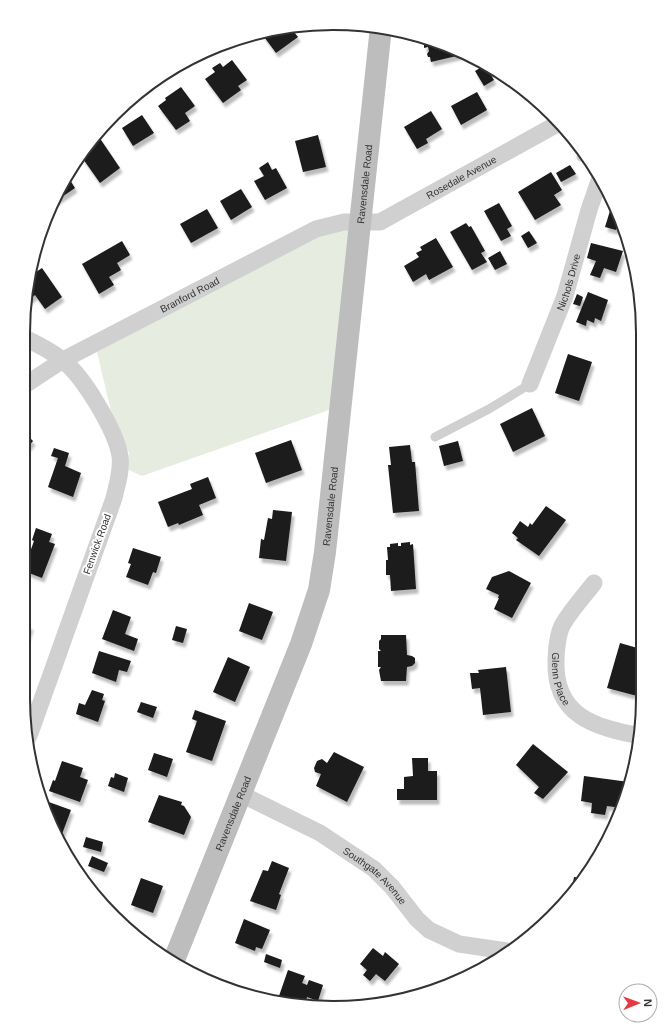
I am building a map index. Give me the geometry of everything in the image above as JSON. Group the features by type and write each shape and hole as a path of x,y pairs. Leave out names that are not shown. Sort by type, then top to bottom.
{"main road":[{"name":"Ravensdale Road","path":"175,957 301,644 319,590 325,552 380,34"}],"street":[{"name":"Rosedale Avenue","path":"361,221 380,222 554,126"},
{"name":"Nichols Drive","path":"530,384 565,296 597,186"},
{"name":"Branford Road","path":"30,382 63,360 316,229 344,222 361,221"},
{"name":"Fenwick Road","path":"30,341 63,360 90,392 105,418 120,456 120,472 114,498 32,728"},
{"name":"Glenn Place","path":"594,583 562,625 556,652 556,670 561,694 570,708 586,721 618,732 633,735"},
{"name":"Southgate Avenue","path":"241,794 320,833 374,869 392,887 417,918 429,930 459,944 501,950"}],"lane":[{"path":"435,437 530,384"}],"shaded area":[{"path":"361,221 340,406 142,476 129,470 129,453 111,411 97,352 344,222"}],"building":[{"path":"295,33 298,37 276,53 265,38"},
{"path":"424,44 456,56 431,62 430,57 428,57 427,54 429,51 428,47 424,48"},
{"path":"232,60 247,80 238,86 241,90 223,103 205,79 215,72 212,68 220,63 223,67"},
{"path":"479,68 491,75 494,80 484,86 475,71"},
{"path":"181,87 195,106 185,113 190,121 176,130 158,106 166,100 165,98"},
{"path":"477,92 487,110 461,125 451,106"},
{"path":"431,111 442,129 426,139 428,143 417,149 404,127"},
{"path":"142,115 154,133 133,146 122,128"},
{"path":"318,135 326,167 303,172 295,141"},
{"path":"100,139 120,168 100,183 84,161"},
{"path":"268,162 272,170 276,168 287,188 265,200 254,181 264,176 259,168"},
{"path":"570,165 576,174 561,182 556,173"},
{"path":"551,172 562,190 554,195 561,205 535,220 518,192"},
{"path":"71,181 75,188 62,197"},
{"path":"241,189 252,207 231,220 220,201"},
{"path":"499,203 512,226 507,229 511,236 501,241 484,211"},
{"path":"207,209 218,228 191,243 180,224"},
{"path":"610,210 617,228 616,230 605,227"},
{"path":"466,223 469,227 471,226 485,251 481,253 487,262 472,270 450,232"},
{"path":"529,231 537,243 528,248 521,236"},
{"path":"436,238 453,267 429,280 426,274 413,282 404,266 419,257 416,253 422,250 420,247"},
{"path":"122,241 130,255 117,263 121,270 109,277 114,285 99,294 82,264"},
{"path":"591,243 623,251 616,272 604,268 600,278 590,275 596,261 587,258"},
{"path":"500,251 507,264 495,270 488,258"},
{"path":"42,268 62,297 45,309 35,295 33,297 36,272"},
{"path":"588,292 608,300 601,321 595,318 594,323 587,320 586,326 576,322"},
{"path":"577,294 583,297 580,306 573,304"},
{"path":"568,354 592,362 579,401 555,393"},
{"path":"532,408 545,436 513,452 500,424"},
{"path":"291,440 302,470 266,483 255,453"},
{"path":"458,441 463,461 444,466 439,446"},
{"path":"410,445 412,462 415,462 419,511 393,513 388,465 391,465 389,447"},
{"path":"54,448 69,453 65,466 81,473 73,497 48,487 58,458 51,456"},
{"path":"208,477 216,498 199,505 203,515 179,525 178,523 168,527 158,502 192,489 190,484"},
{"path":"546,506 566,520 539,556 516,540 518,538 512,533 520,521 528,527 530,523 532,525"},
{"path":"273,510 292,512 286,561 259,558 261,539 264,540 268,518 272,519"},
{"path":"36,528 52,534 49,542 55,544 42,578 30,573 30,552 34,541 32,540"},
{"path":"410,542 410,545 413,544 416,589 391,591 390,575 386,575 386,560 388,560 387,547 390,547 390,544 398,543 398,546 401,546 401,543"},
{"path":"133,548 161,557 156,573 153,572 148,585 126,577 131,564 128,563"},
{"path":"509,571 531,583 512,618 494,609 499,595 486,589 492,577"},
{"path":"249,603 273,612 262,640 239,631"},
{"path":"113,610 131,617 125,634 138,639 134,651 102,639"},
{"path":"176,626 187,629 183,643 172,640"},
{"path":"381,635 406,635 407,655 415,658 415,663 412,666 407,667 406,681 381,681 379,670 381,667 378,667 378,651 381,651 379,649 379,641 381,639"},
{"path":"620,643 636,648 636,696 607,688"},
{"path":"99,651 131,661 127,672 119,670 116,682 92,673"},
{"path":"228,657 250,667 235,702 213,692"},
{"path":"506,667 511,712 483,715 480,688 472,689 470,673 479,673 478,670"},
{"path":"92,690 104,694 102,700 105,701 98,722 76,714 79,703 85,705"},
{"path":"141,702 157,707 153,718 137,712"},
{"path":"195,710 226,721 212,761 186,752 197,721 192,719"},
{"path":"533,744 568,772 543,799 534,793 539,787 516,765"},
{"path":"334,752 364,767 347,802 316,786 321,774 315,772 314,768 317,761 322,759 327,763"},
{"path":"154,753 173,759 167,777 148,770"},
{"path":"412,758 428,758 428,771 437,771 437,800 397,800 397,789 404,789 404,777 413,776"},
{"path":"62,761 83,768 80,777 88,780 80,802 49,791 53,780 55,781"},
{"path":"115,773 128,778 124,792 108,786 111,777 114,778"},
{"path":"584,776 624,781 616,807 607,806 605,815 591,813 592,803 581,801"},
{"path":"159,795 182,802 181,805 184,806 191,817 184,835 148,822"},
{"path":"49,802 71,810 62,834"},
{"path":"86,837 103,842 101,852 83,847"},
{"path":"92,856 108,863 104,872 88,866"},
{"path":"272,861 289,868 279,894 281,895 276,910 250,901 263,870 268,871"},
{"path":"141,878 163,886 153,913 131,905"},
{"path":"244,919 270,930 262,949 256,947 255,951 235,943"},
{"path":"373,948 383,956 385,952 399,964 385,981 376,974 370,981 363,975 367,970 360,964"},
{"path":"266,954 282,960 280,968 264,962"},
{"path":"288,970 305,976 302,983 307,985 309,980 323,985 318,1000 307,997 306,999 279,996"}]}
